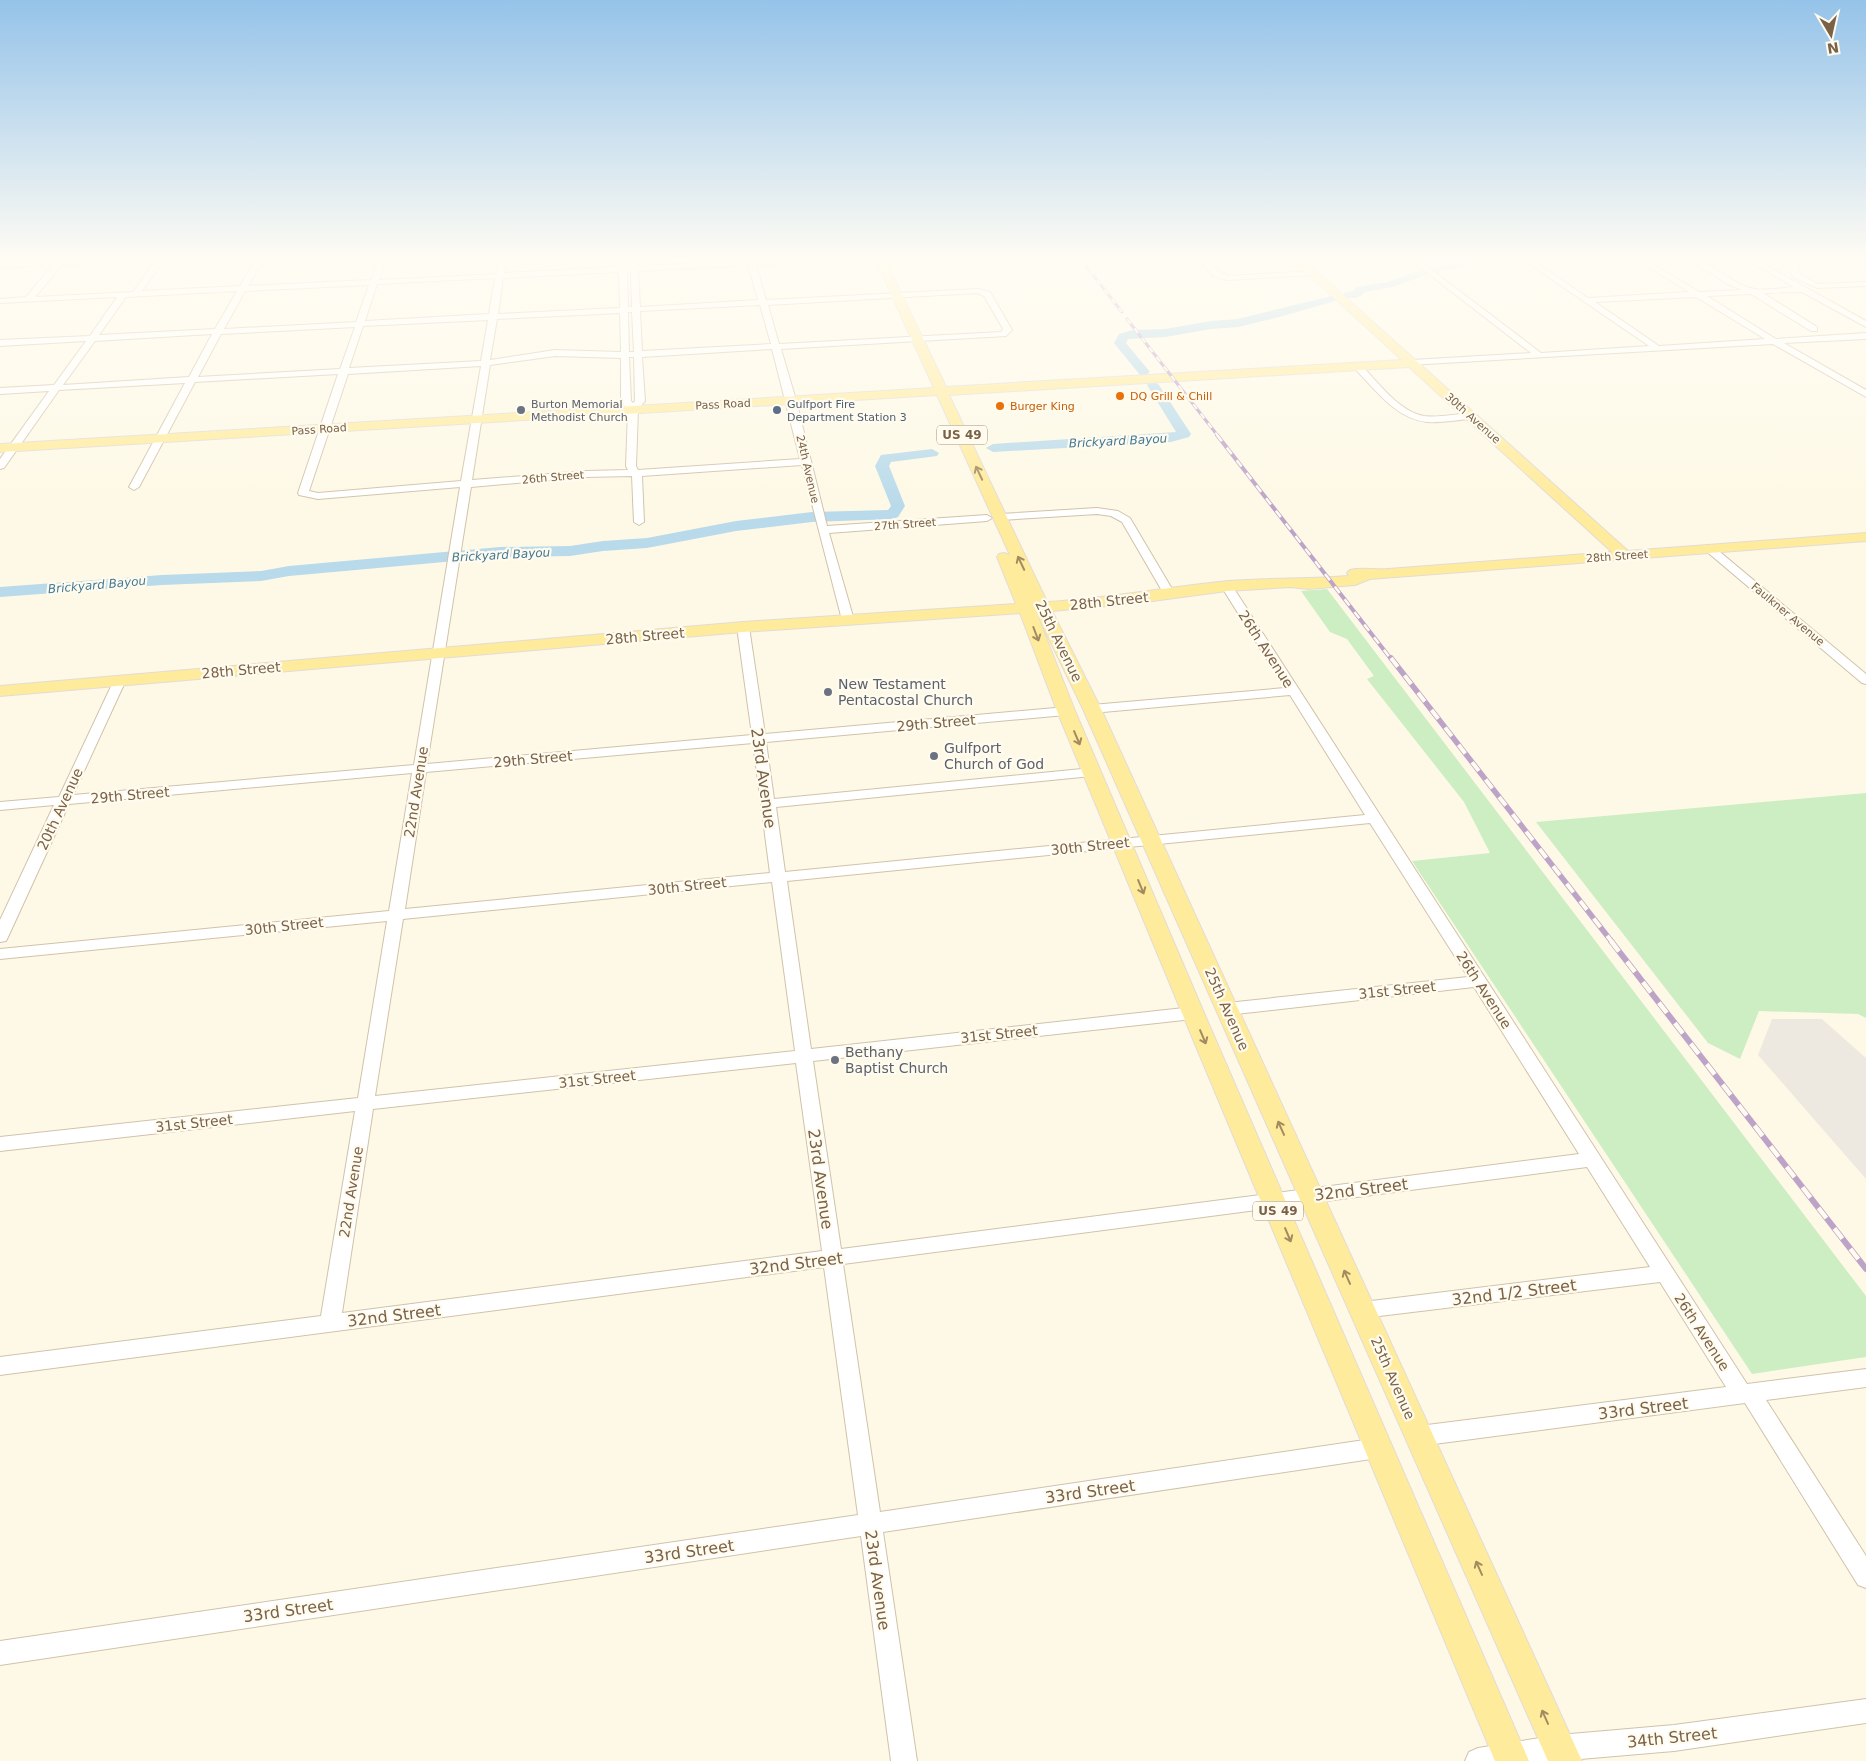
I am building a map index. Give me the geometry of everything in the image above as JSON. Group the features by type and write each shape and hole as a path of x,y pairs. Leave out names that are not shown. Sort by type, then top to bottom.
{"main road":[{"name":"25th Avenue","path":"914,343 1034,607 1092,709 1562,1754"},
{"name":"30th Avenue","path":"1390,343 1625,556"},
{"name":"Pass Road","path":"6,448 1412,363"},
{"name":"28th Street","path":"0,691 743,627 1034,607 1169,594 1226,586 1290,582 1308,584 1355,580 1368,575 1866,537"},
{"name":"25th Avenue","path":"1034,607 1066,711 1511,1759"}],"street":[{"path":"0,466 6,448 56,388 87,343"},
{"path":"134,487 212,343"},
{"path":"323,428 353,343"},
{"name":"22nd Avenue","path":"330,1323 488,343"},
{"path":"625,343 626,402 632,410 631,466 638,478 640,522"},
{"path":"632,410 640,401 637,343"},
{"name":"24th Avenue","path":"775,343 791,400 822,528 848,620"},
{"path":"0,391 485,363 555,353 638,355 841,343"},
{"path":"1523,343 1540,356"},
{"path":"1650,343 1657,348"},
{"name":"Pass Road","path":"1412,363 1738,343"},
{"path":"1778,343 1864,391"},
{"path":"1358,367 1403,410 1412,416 1428,419 1470,416"},
{"name":"26th Street","path":"323,428 302,492 307,495 318,496 634,472 806,462"},
{"name":"27th Street","path":"822,528 1097,511 1114,513 1126,520 1169,594"},
{"name":"Faulkner Avenue","path":"1710,549 1866,680"},
{"name":"26th Avenue","path":"1226,586 1664,1273 1866,1577"},
{"name":"23rd Avenue","path":"743,627 904,1761"},
{"name":"20th Avenue","path":"0,937 120,680"},
{"path":"1092,709 1293,691"},
{"name":"29th Street","path":"0,806 1066,711"},
{"path":"768,804 1092,772"},
{"name":"30th Street","path":"0,954 1374,818"},
{"name":"31st Street","path":"1227,1009 1478,981"},
{"name":"31st Street","path":"0,1144 1193,1013"},
{"name":"32nd Street","path":"0,1366 1592,1159"},
{"name":"32nd 1/2 Street","path":"1362,1310 1664,1273"},
{"name":"33rd Street","path":"1419,1436 1866,1378"},
{"name":"33rd Street","path":"0,1653 1378,1448"},
{"name":"34th Street","path":"1478,1761 1562,1754 1866,1710"}],"shaded area":[{"path":"1772,1019 1822,1019 1866,1058 1866,1179 1758,1055"}],"green space":[{"path":"1327,589 1866,1296 1866,1357 1752,1374 1412,861 1490,853 1464,802 1367,679 1374,676 1347,639 1330,632 1301,591"},
{"path":"1866,793 1866,1018 1858,1014 1759,1011 1740,1059 1708,1043 1536,822"}],"waterway":[{"name":"Brickyard Bayou","path":"1120,343 1144,372"},
{"name":"Brickyard Bayou","path":"993,448 1171,438 1184,434 1153,385"},
{"name":"Brickyard Bayou","path":"0,592 162,580 261,576 289,571 500,552 570,551 603,546 647,543 736,526 812,517 893,514 898,506 882,466 886,458 932,453"}],"railway":[{"path":"1146,343 1218,436"},
{"path":"1217,435 1391,659"},
{"path":"1391,658 1612,942"},
{"path":"1611,941 1866,1269"}],"place":[{"name":"DQ Grill & Chill","path":"1120,396"},
{"name":"Burger King","path":"1000,406"},
{"name":"Burton Memorial Methodist Church","path":"521,410"},
{"name":"Gulfport Fire Department Station 3","path":"777,410"},
{"name":"New Testament Pentacostal Church","path":"828,692"},
{"name":"Gulfport Church of God","path":"934,756"},
{"name":"Bethany Baptist Church","path":"835,1060"}]}
